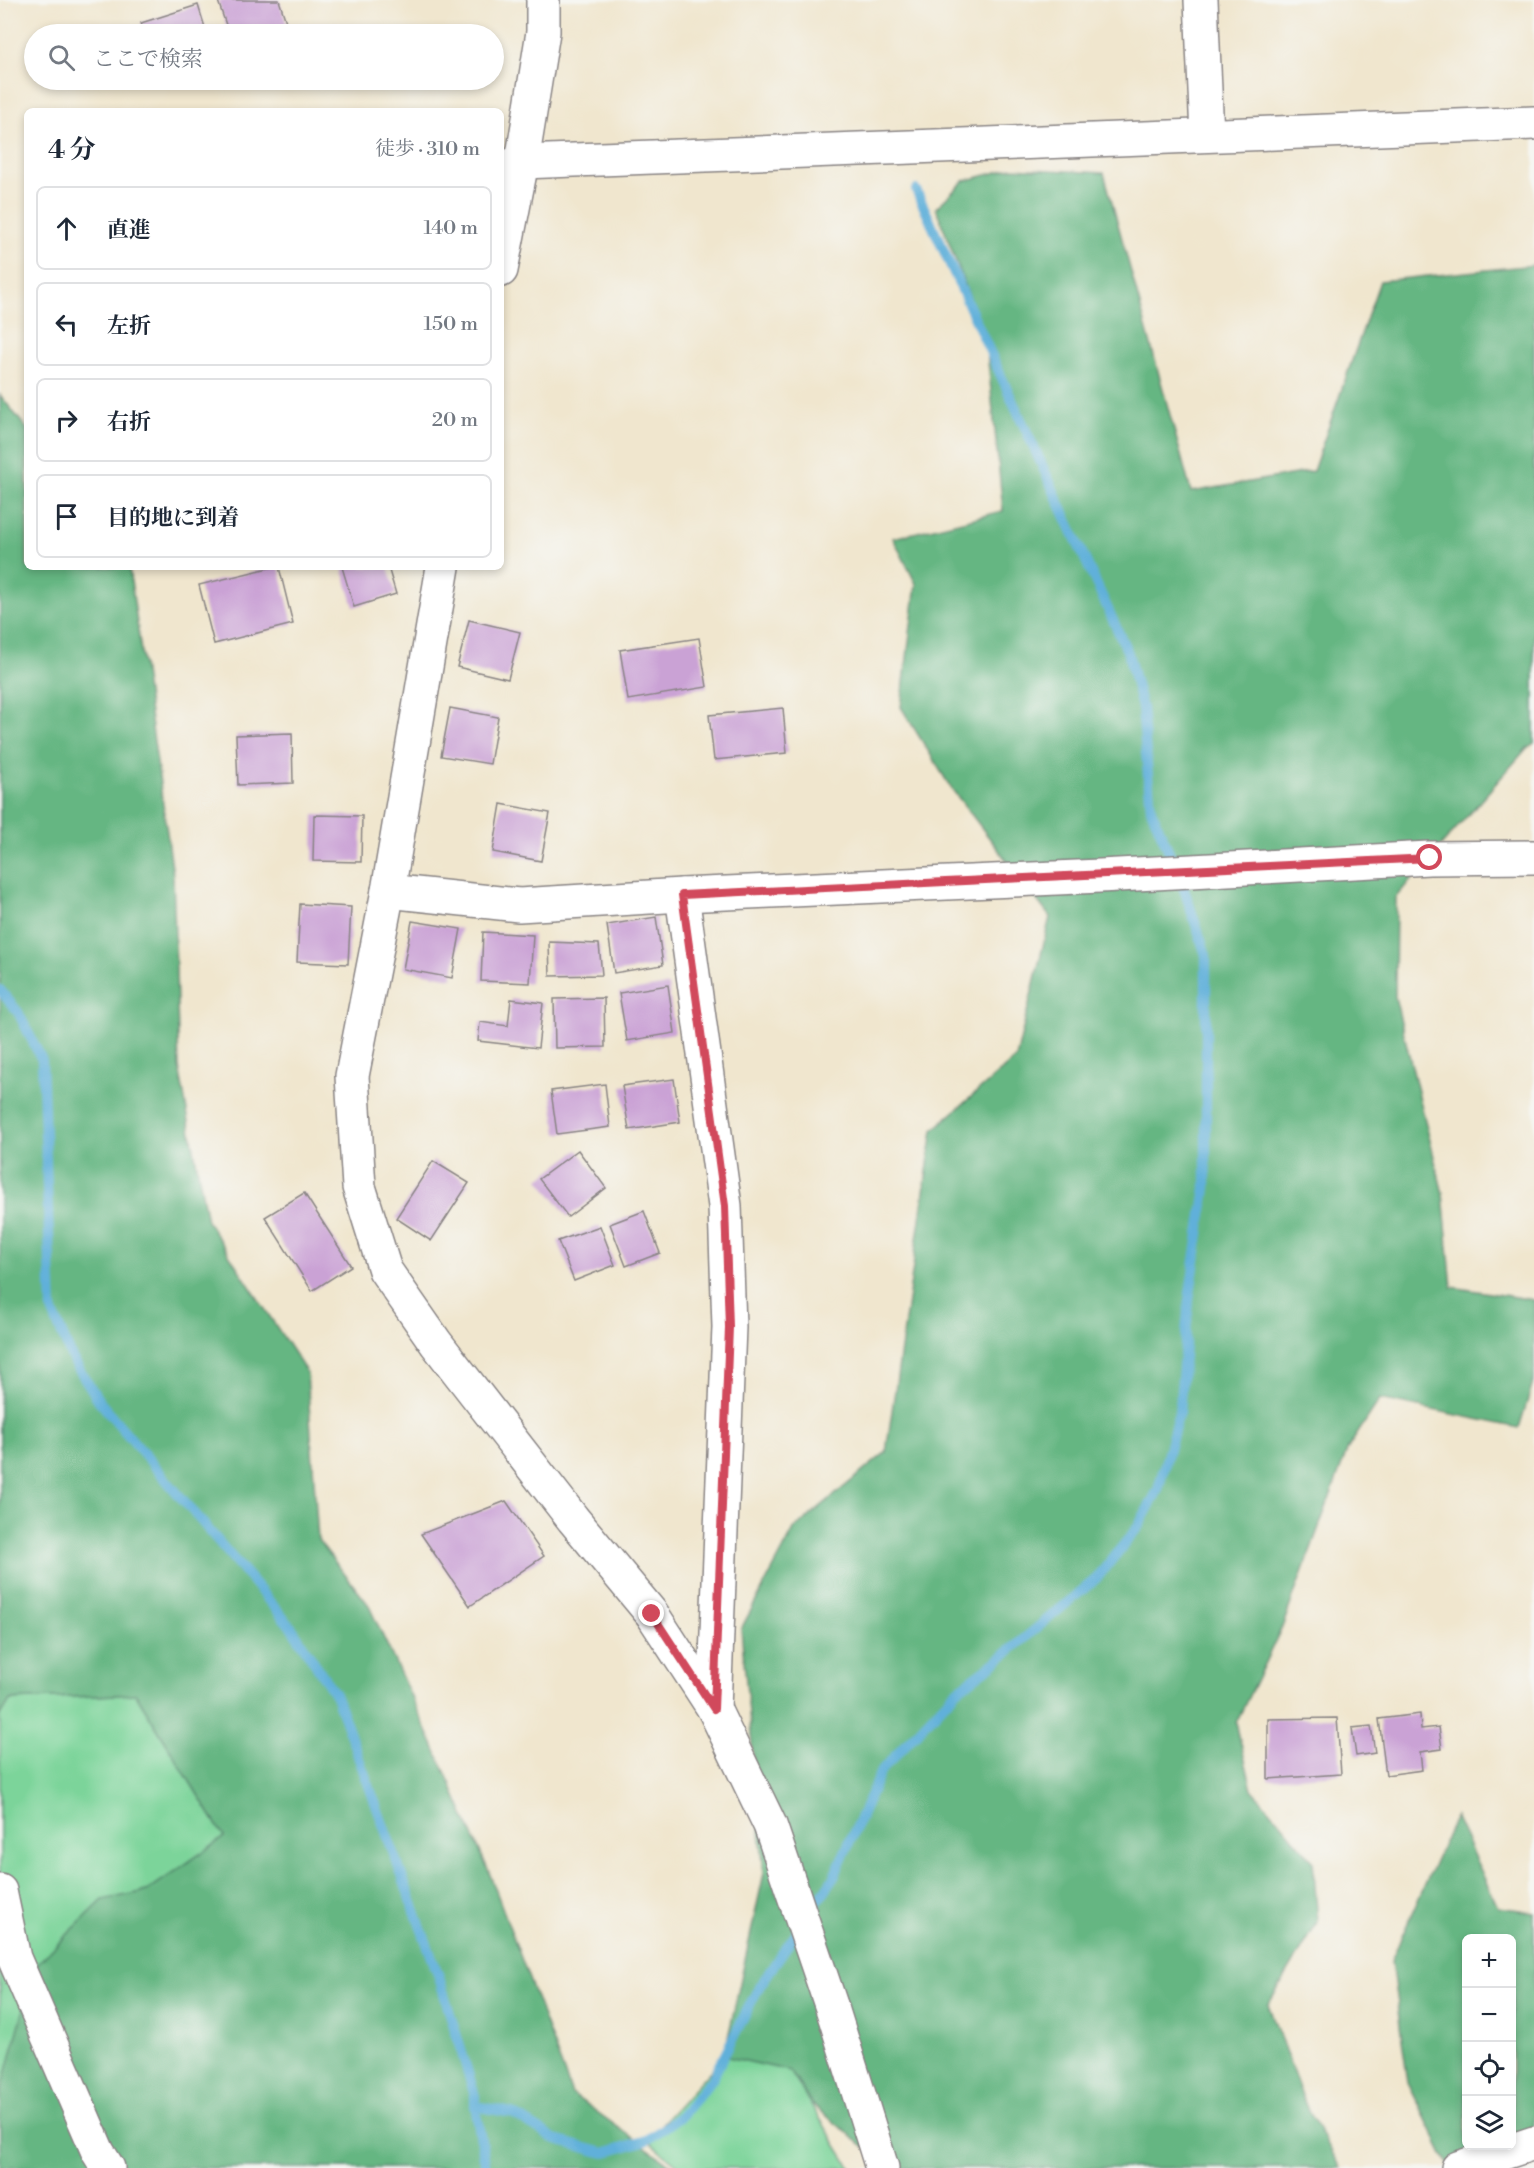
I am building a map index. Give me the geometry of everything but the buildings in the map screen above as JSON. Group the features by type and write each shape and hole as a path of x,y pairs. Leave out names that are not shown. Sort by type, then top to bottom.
{"street":[{"path":"504,241 512,165 543,32 543,0"},
{"path":"1202,0 1207,135"},
{"path":"512,165 1534,123"},
{"path":"442,570 388,891 352,1076 359,1187 385,1270 443,1352 652,1614 714,1709 770,1825 833,2011 882,2168"},
{"path":"388,891 519,905 1430,858 1534,857"},
{"path":"682,895 725,1206 729,1327 714,1709"},
{"path":"0,1891 14,1958 98,2152 108,2168"},
{"path":"1458,2168 1534,2143"}],"green space":[{"path":"1012,168 1104,173 1191,492 1313,471 1380,281 1534,265 1534,743 1527,748 1396,897 1395,997 1443,1194 1452,1287 1534,1300 1534,1380 1519,1428 1380,1399 1348,1448 1283,1625 1236,1723 1252,1789 1313,1861 1318,1922 1268,2005 1306,2106 1341,2168 878,2168 879,2159 811,2103 790,2071 724,2056 764,1873 741,1629 795,1528 886,1452 933,1130 1016,1058 1050,917 951,788 901,707 916,584 893,538 1003,511 986,341 936,208 964,181"},
{"path":"0,395 24,425 24,570 129,570 173,874 179,1067 207,1221 307,1373 318,1540 368,1604 433,1744 489,1872 572,2094 675,2168 0,2168 0,2096 36,1965 103,1900 147,1891 224,1837 136,1694 10,1700 0,1717"},
{"path":"136,1694 224,1837 147,1891 103,1901 0,2096 0,1717 9,1700"},
{"path":"1455,1816 1498,1907 1534,1912 1534,2143 1516,2148 1516,1934 1462,1934 1462,2150 1510,2150 1450,2168 1408,2083 1391,1961"},
{"path":"724,2056 790,2071 851,2168 681,2168 647,2140"}],"waterway":[{"path":"807,1917 833,1879 881,1771 955,1692 996,1662 1097,1578 1138,1527 1158,1490 1179,1412 1189,1300 1206,1188 1206,955 1182,883 1151,809 1142,708 1128,653 916,190"},
{"path":"0,990 18,1012 42,1060 52,1310 72,1358 99,1401 292,1628 336,1696 438,1974 475,2096 486,2168"},
{"path":"475,2106 512,2113 556,2140 604,2153 647,2140 681,2116 712,2079 759,1987 798,1930"}],"route":[{"path":"652,1614 714,1709 729,1327 725,1206 682,895 1430,858"}]}
